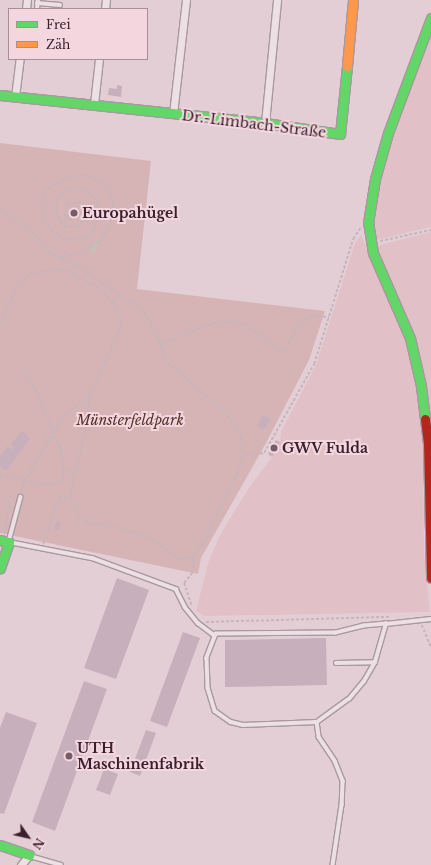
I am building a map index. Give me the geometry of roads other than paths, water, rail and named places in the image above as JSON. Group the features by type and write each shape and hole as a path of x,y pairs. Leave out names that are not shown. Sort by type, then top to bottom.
{"street":[{"path":"173,114 186,0"},
{"path":"265,123 277,0"},
{"name":"Dr.-Limbach-Straße","path":"0,95 265,123 340,134 353,0"},
{"path":"431,18 388,133 375,179 368,223 370,243 408,330 421,386 428,443 431,578"},
{"path":"15,97 20,60"},
{"path":"94,104 99,60"},
{"path":"0,568 4,538"},
{"path":"0,845 29,855"},
{"path":"21,865 29,855"},
{"path":"27,865 29,855"}],"lane":[{"path":"38,1 60,5"},
{"path":"21,497 4,538 42,548 92,558 176,589 188,611 198,623 215,636"},
{"path":"386,624 375,662 349,699 317,722 243,725 231,722 215,711 208,688 207,658 216,634 336,633 364,626 431,619"},
{"path":"336,663 375,662"},
{"path":"317,722 319,737 335,761 343,781 342,805 334,865"},
{"path":"29,855 61,865"}],"waterway":[{"path":"92,251 97,242"}],"place":[{"name":"Europahügel","path":"74,213"},
{"name":"GWV Fulda","path":"274,448"},
{"name":"UTH Maschinenfabrik","path":"69,756"}],"park label":[{"name":"Münsterfeldpark","path":"130,420"}]}
